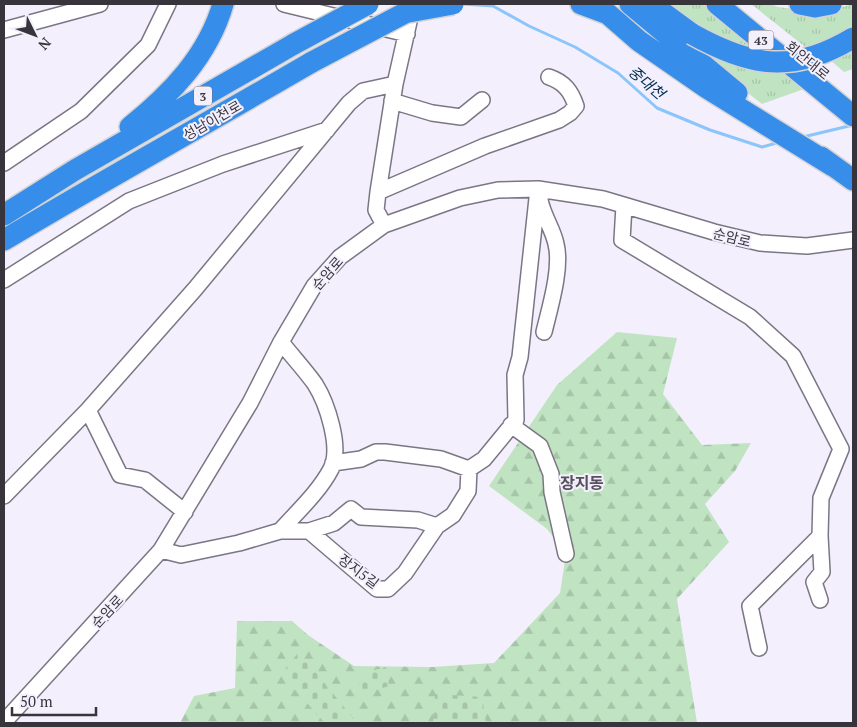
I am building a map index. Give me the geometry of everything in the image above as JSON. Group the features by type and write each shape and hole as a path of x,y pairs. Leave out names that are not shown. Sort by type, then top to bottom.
{"highway":[{"path":"75,170 148,112 179,82 212,33 223,4"},
{"name":"성남이천로","path":"4,215 75,170 294,44 368,4"},
{"name":"성남이천로","path":"4,240 104,180 312,62 414,7 453,4"},
{"path":"581,4 608,14 639,41 711,82 853,180"},
{"path":"630,4 711,82"},
{"path":"655,4 662,12 692,34 741,57 764,63 816,57 853,38"},
{"name":"회안대로","path":"717,4 853,98"},
{"name":"회안대로","path":"739,4 813,72"},
{"path":"800,4 815,7 831,4"},
{"name":"43","path":"813,72 853,116"}],"street":[{"path":"4,30 100,4"},
{"path":"4,163 48,135 88,104 148,45 168,4"},
{"path":"284,4 407,34"},
{"path":"384,225 376,210 378,192 395,84 414,7"},
{"path":"378,192 485,146 559,120 570,113 576,106 572,94 560,80 549,77"},
{"path":"4,496 88,410 195,289 327,130 363,91 395,84"},
{"path":"392,101 432,113 461,117 482,100"},
{"path":"4,280 129,201 223,164 327,130"},
{"path":"538,189 543,214 556,244 556,284 544,332"},
{"path":"333,463 361,459 376,452 386,452 441,459 469,469 484,459 516,420 515,375 520,357 538,189"},
{"name":"순암로","path":"4,722 161,550 250,403 304,302 326,270 358,243 384,225 460,198 498,190 538,189 584,195 760,243 806,246 853,240"},
{"path":"624,206 622,240 750,317 793,356 842,448 821,498 820,536 822,572 814,582 820,600"},
{"path":"280,531 312,495 332,468 335,451 332,426 316,385 281,342"},
{"path":"88,410 120,475 145,480 184,512"},
{"path":"511,425 540,446 550,474 552,492 566,554"},
{"name":"장지5길","path":"309,531 378,589 388,589 405,573 437,526 453,515 468,491 469,469"},
{"path":"161,550 182,555 239,543 280,531 309,531 334,523 352,510 361,516 418,520 437,526"},
{"path":"759,648 750,606 820,536"}],"green space":[{"path":"663,4 703,4 763,54 737,50"},
{"path":"751,4 771,4 778,7 819,13 853,4 853,28 809,50"},
{"path":"689,47 784,69 804,89 762,104"},
{"path":"853,48 853,69 844,72 829,59"},
{"path":"617,332 677,338 663,394 702,445 751,443 735,471 705,504 729,542 677,599 697,723 180,723 194,696 235,688 237,621 292,621 308,635 354,666 432,667 494,663 560,593 566,554 547,529 489,486 557,385"},
{"path":"299,652 357,723 325,723 281,674"},
{"path":"386,667 389,686 360,695 360,674"},
{"path":"435,694 482,697 486,723 433,723"}],"waterway":[{"name":"중대천","path":"463,4 493,6 529,26 575,47 618,73 657,108 710,130 762,147 780,142"},
{"name":"중대천","path":"803,137 853,125"}],"district":[{"name":"장지동","path":"582,483"}]}
